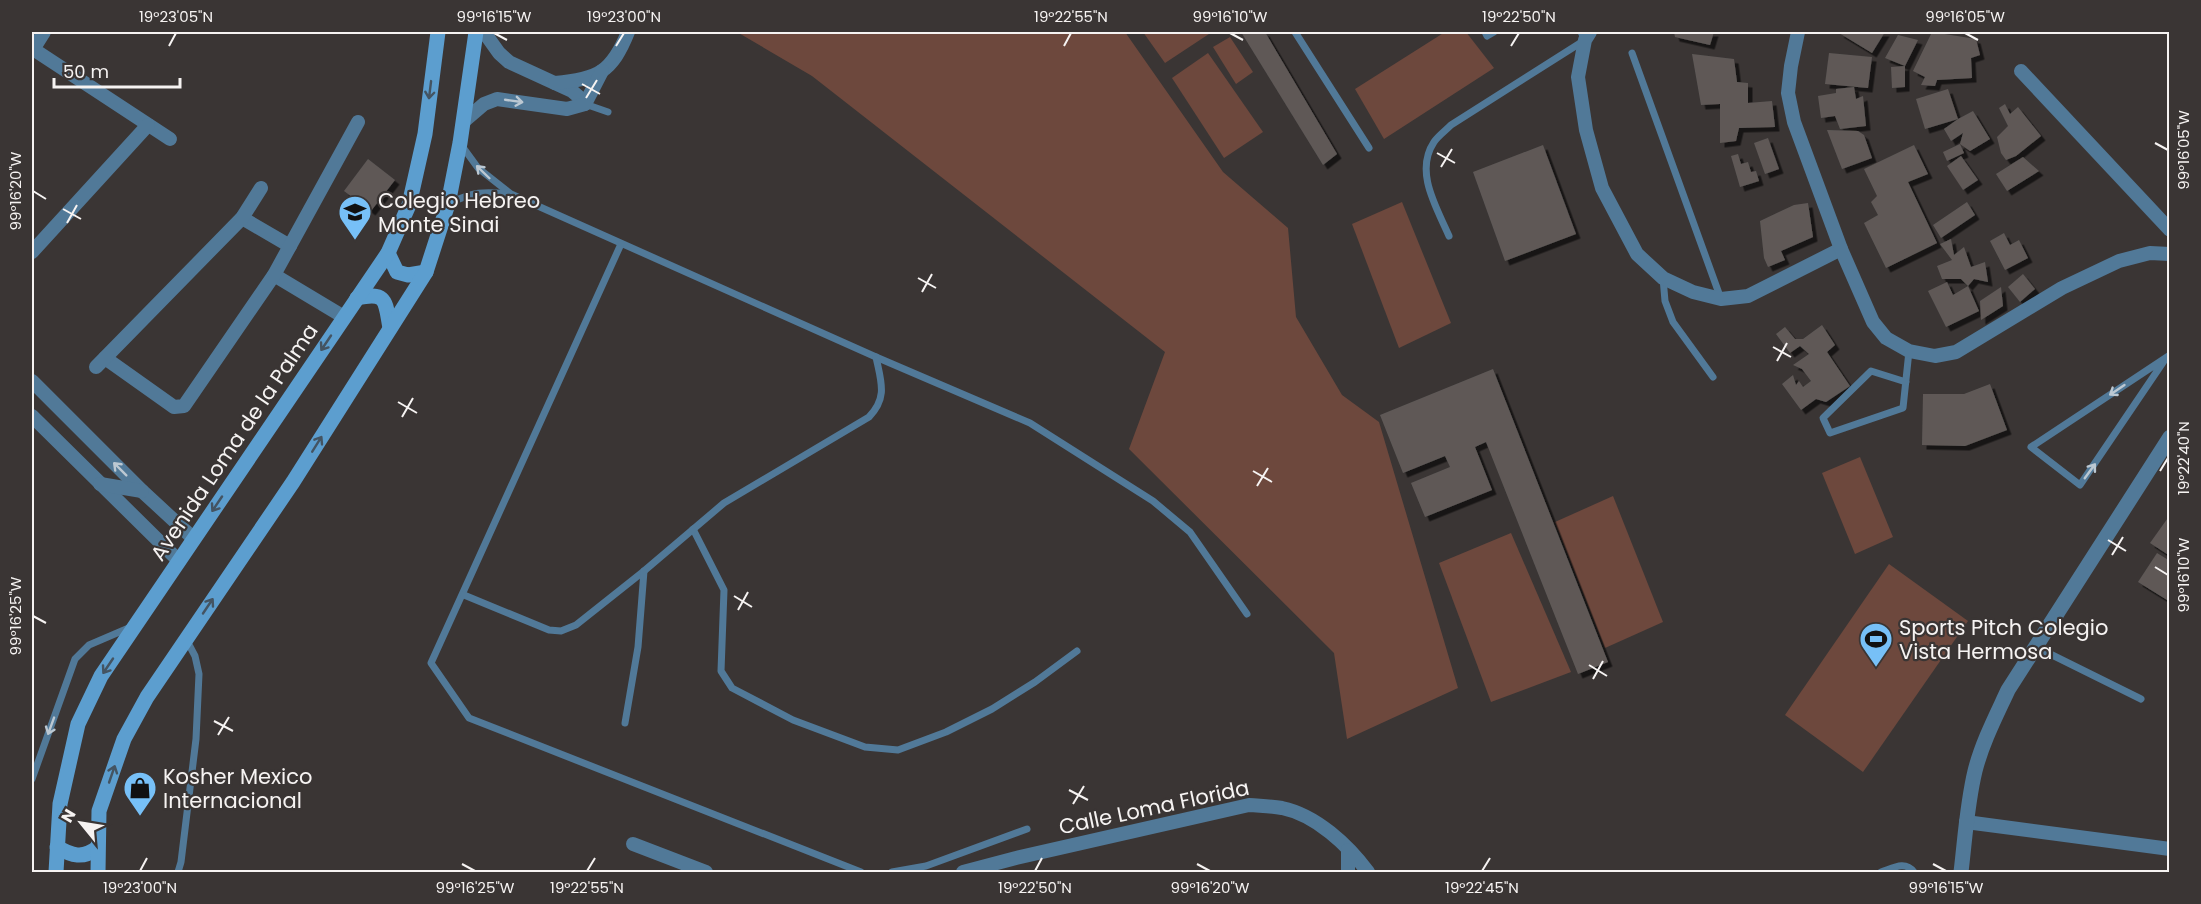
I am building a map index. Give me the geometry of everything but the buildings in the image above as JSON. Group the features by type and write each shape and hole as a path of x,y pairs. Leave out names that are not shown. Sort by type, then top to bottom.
{"main road":[{"name":"Avenida Loma de la Palma","path":"56,873 60,804 78,724 101,676 388,253 409,205 425,134 438,32"},
{"path":"98,873 99,811 124,739 147,697 293,482 426,272 448,204 460,143 476,32"},
{"path":"388,253 397,272 408,275 426,272"},
{"path":"357,298 372,294 380,297 385,302 390,328"},
{"path":"57,847 78,856 89,854 97,848"}],"street":[{"path":"44,32 32,50 170,139"},
{"path":"484,32 499,53 509,62 579,96 585,104"},
{"path":"463,122 484,104 497,99 567,109 585,104 602,71 618,56 628,32"},
{"path":"1798,32 1788,93 1794,122 1841,249 1873,322 1886,338 1909,351 1935,356 1956,352 2062,288 2119,261 2150,254 2169,254"},
{"path":"1585,34 1578,77 1586,130 1602,188 1637,254 1663,278 1693,292 1721,299 1748,296 1841,249"},
{"path":"554,83 578,81 602,71"},
{"path":"2021,71 2169,230"},
{"path":"261,188 242,218 100,362 174,407 184,406 274,275 358,122"},
{"path":"32,252 148,126"},
{"path":"242,218 290,246"},
{"path":"274,275 344,317"},
{"path":"32,381 142,491 193,538"},
{"path":"61,410 36,421 179,561"},
{"path":"1962,873 1966,822 1975,771 1988,733 2008,690 2169,437"},
{"path":"100,484 142,491"},
{"name":"Calle Loma Florida","path":"963,873 1016,858 1249,805 1284,808 1314,821 1333,835 1368,873"},
{"path":"1966,822 2169,849"},
{"path":"633,844 706,873"},
{"path":"1348,850 1348,873"}],"lane":[{"path":"1295,32 1369,148"},
{"path":"1485,32 1487,36 1494,32"},
{"path":"1449,236 1428,185 1426,165 1434,143 1451,125 1585,34"},
{"path":"1632,53 1721,299"},
{"path":"585,104 608,112"},
{"path":"460,143 478,168 511,194 1030,423 1153,501 1190,532 1247,614"},
{"path":"448,204 470,193 486,191 511,194"},
{"path":"621,243 464,595 431,663 469,717 861,873"},
{"path":"1663,278 1665,301 1673,322 1713,377"},
{"path":"1906,382 1871,371 1823,418 1830,433 1903,408 1906,382 1909,351"},
{"path":"464,595 549,630 561,631 576,624 644,571 724,503 869,417 881,401 882,387 876,357"},
{"path":"2168,357 2080,485 2031,447 2063,427 2168,357"},
{"path":"693,529 724,590 721,670 732,688 793,720 865,747 898,750 946,732 992,709 1035,682 1077,651"},
{"path":"625,723 638,647 644,571"},
{"path":"32,779 75,659 89,645 136,625"},
{"path":"178,873 196,740 199,674 195,656 186,639"},
{"path":"2036,647 2141,699"},
{"path":"892,873 926,866 1027,829"},
{"path":"1881,873 1902,865 1911,867 1914,873"}],"shaded area":[{"path":"737,32 1125,32 1223,172 1288,228 1296,317 1342,395 1379,422 1458,688 1347,739 1334,653 1129,449 1165,352 812,76"},
{"path":"1143,32 1212,32 1165,63"},
{"path":"1445,32 1466,32 1494,68 1384,139 1355,89"},
{"path":"1230,37 1253,72 1236,84 1213,47"},
{"path":"1208,53 1263,132 1224,158 1172,78"},
{"path":"1402,202 1451,323 1399,348 1352,224"},
{"path":"1860,457 1893,537 1855,554 1822,473"},
{"path":"1613,496 1663,622 1605,648 1555,522"},
{"path":"1511,533 1571,672 1491,702 1439,563"},
{"name":"Sports Pitch Colegio Vista Hermosa","path":"1889,564 1968,621 1863,772 1785,715"}],"place":[{"name":"Colegio Hebreo Monte Sinai","path":"355,241"},
{"name":"Sports Pitch Colegio Vista Hermosa","path":"1876,668"},
{"name":"Kosher Mexico Internacional","path":"140,817"}]}
